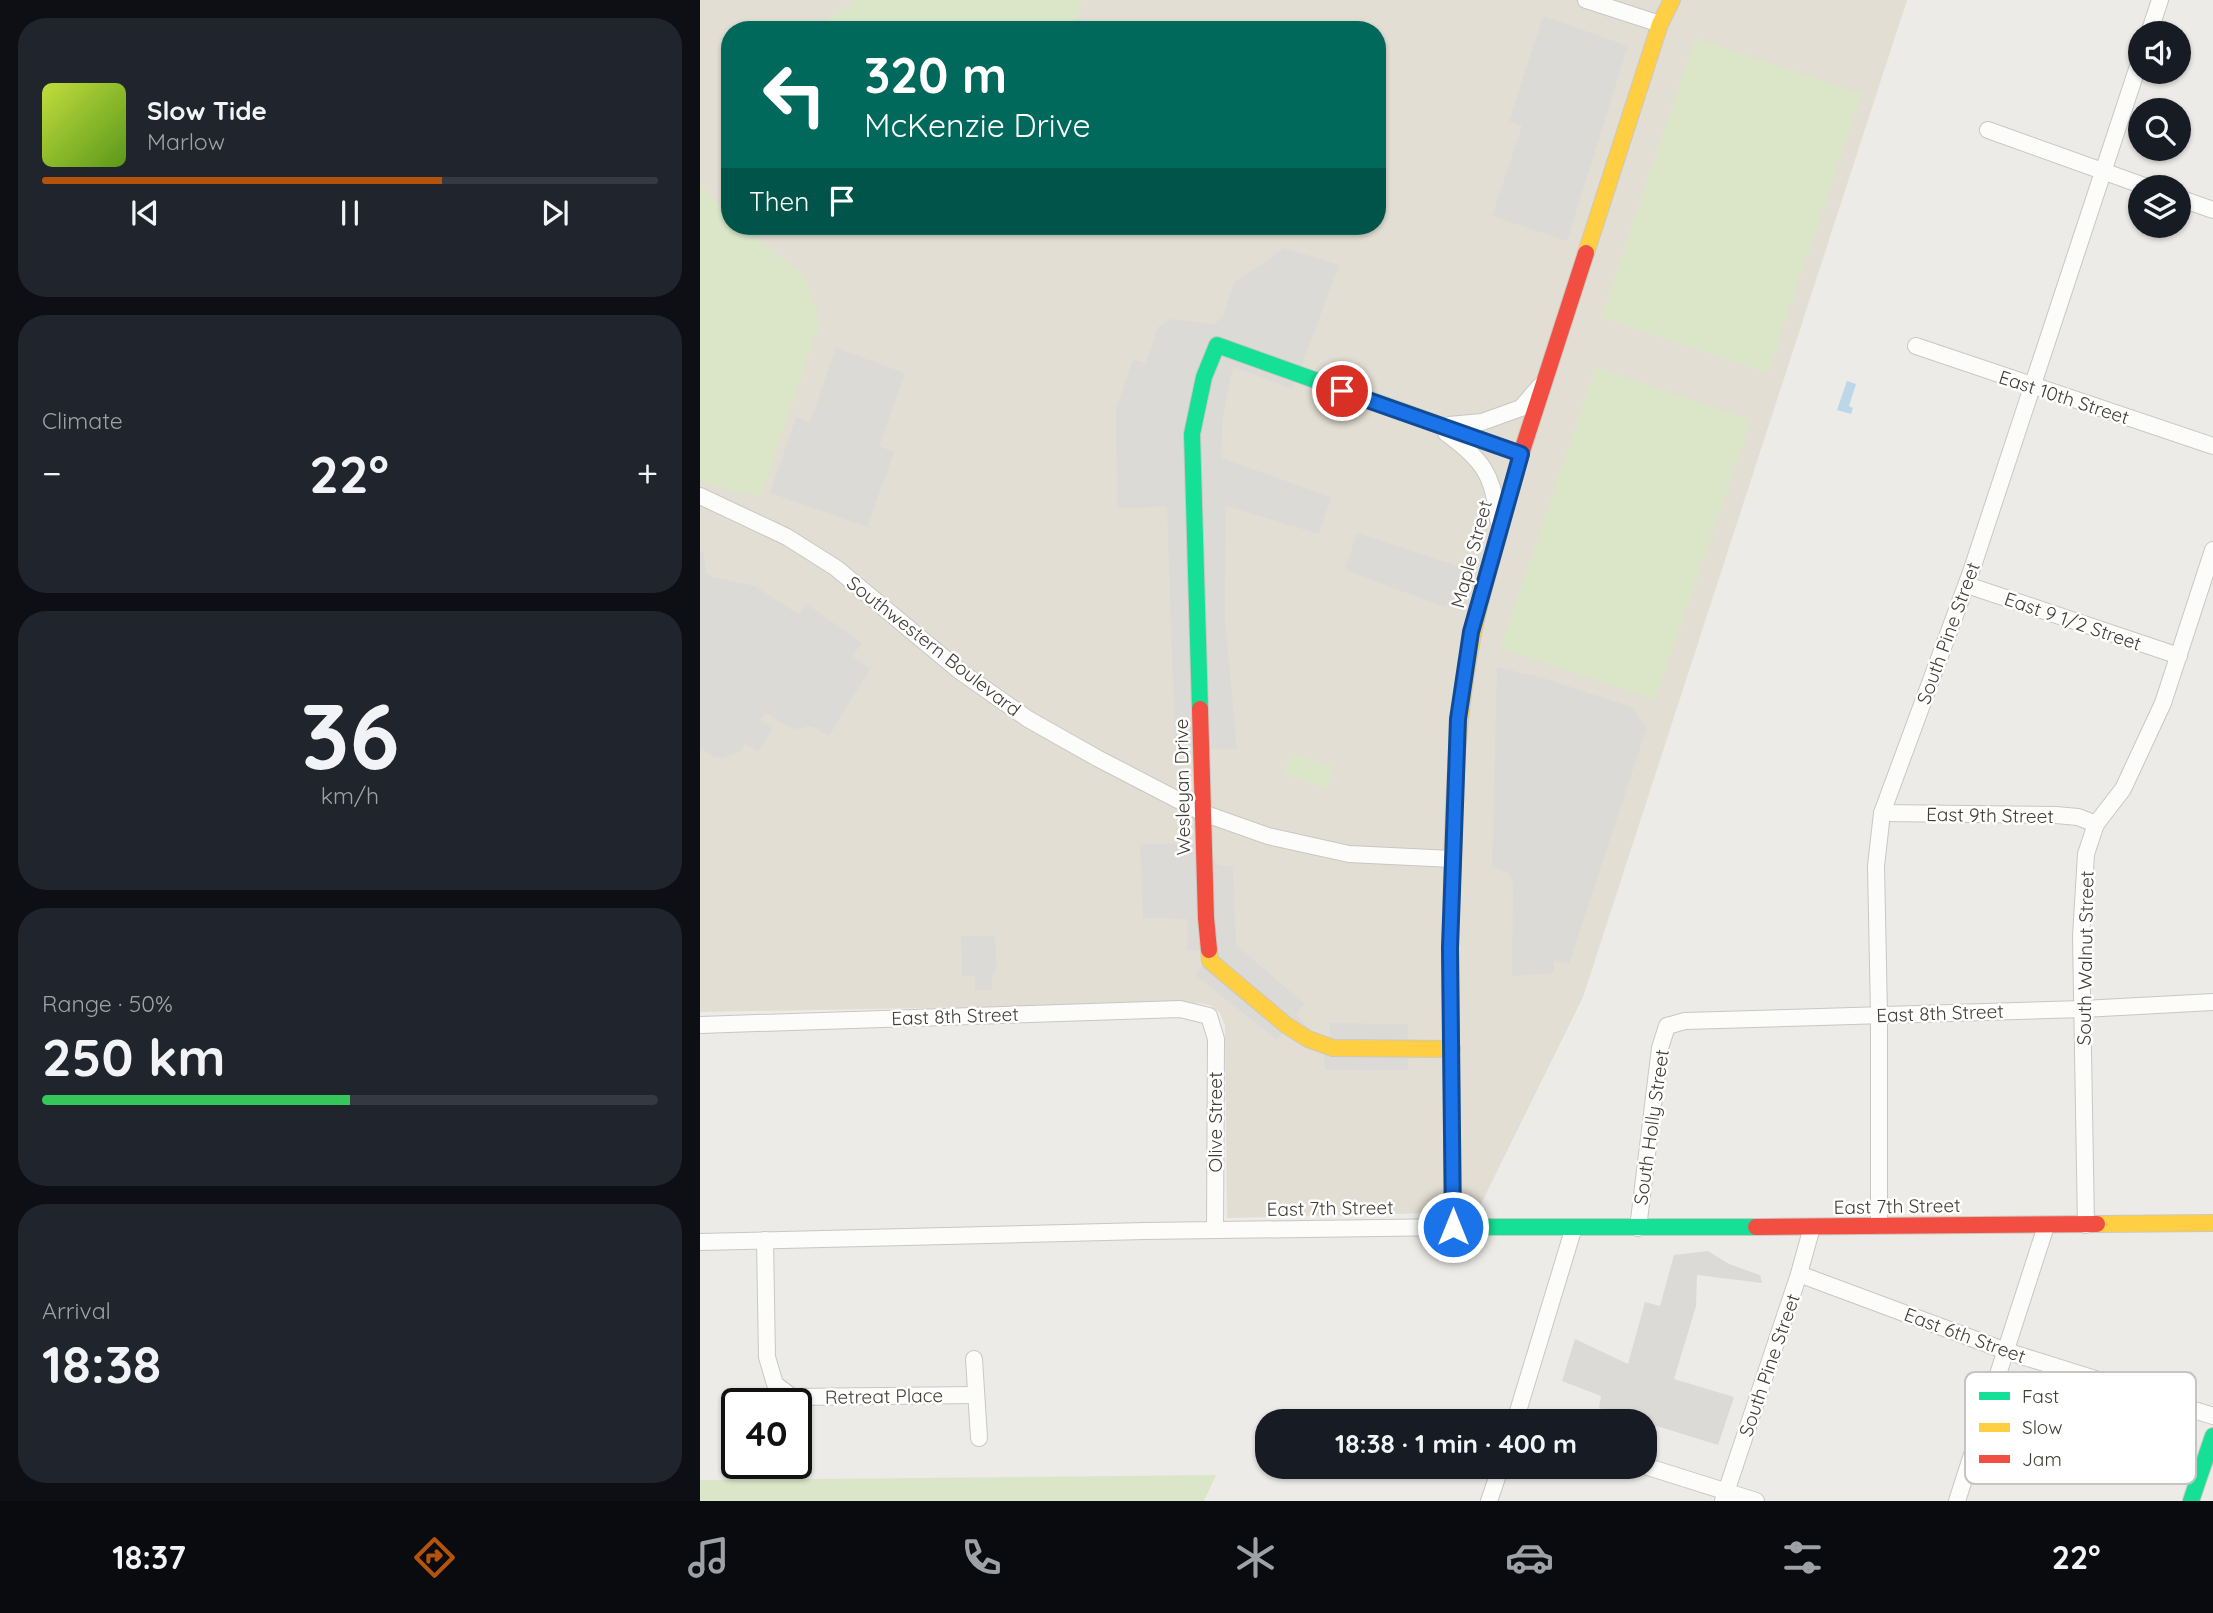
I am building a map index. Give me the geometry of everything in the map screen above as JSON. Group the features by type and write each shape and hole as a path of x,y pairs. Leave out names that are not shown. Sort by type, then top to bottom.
{"street":[{"path":"1586,0 1660,24"},
{"name":"Maple Street","path":"1453,1227 1450,948 1458,719 1462,682 1471,632 1521,454 1660,24 1672,0"},
{"path":"2153,21 2160,0"},
{"name":"South Pine Street","path":"1878,1226 1879,1015 1876,866 1882,813 1967,585 2132,84"},
{"path":"1988,130 2128,181"},
{"path":"2191,203 2213,211"},
{"name":"Wesleyan Drive","path":"1436,425 1217,345 1204,377 1192,434 1210,961 1286,1025 1308,1039 1333,1048 1452,1049"},
{"name":"East 10th Street","path":"1916,346 2213,446"},
{"path":"1436,425 1482,422 1521,408 1543,383"},
{"path":"1436,425 1521,454"},
{"path":"1436,425 1468,450 1492,481 1499,529"},
{"name":"Southwestern Boulevard","path":"700,496 787,537 836,568 961,672 1028,719 1203,813 1268,836 1349,854 1452,859"},
{"name":"South Walnut Street","path":"2086,1225 2082,898 2086,854 2096,824 2123,789 2163,703 2213,550"},
{"name":"East 9 1/2 Street","path":"1967,585 2179,656"},
{"name":"East 9th Street","path":"1882,813 2056,815 2078,817 2096,824"},
{"name":"East 8th Street","path":"1667,1026 1685,1020 2083,1009 2213,1002"},
{"name":"East 8th Street","path":"700,1025 1180,1009 1209,1016"},
{"name":"Olive Street","path":"1209,1016 1216,1039 1215,1230"},
{"name":"South Holly Street","path":"1638,1228 1660,1048 1667,1026"},
{"name":"East 7th Street","path":"700,1242 1453,1227 2046,1226 2213,1223"},
{"path":"1999,1372 2046,1226"},
{"path":"1519,1409 1574,1227"},
{"name":"South Pine Street","path":"1725,1496 1812,1227"},
{"name":"Retreat Place","path":"765,1240 767,1357 775,1384 792,1397 976,1395"},
{"name":"East 6th Street","path":"1799,1274 2006,1351 2073,1372"},
{"path":"974,1359 979,1438"},
{"name":"East 6th Street","path":"2196,1411 2213,1416"},
{"path":"2191,1501 2213,1436"},
{"path":"1657,1470 1725,1496 1756,1501"},
{"path":"1957,1501 1965,1477"},
{"path":"1489,1501 1497,1479"}],"shaded area":[{"path":"700,0 1907,0 1583,997 1477,1212 1227,1218 1225,1026 1220,1013 1210,1005 1197,1003 700,1012"},
{"path":"1543,16 1628,46 1567,241 1492,216 1522,126 1509,121"},
{"path":"1284,248 1339,265 1293,389 1233,367 1223,416 1221,458 1331,497 1319,534 1226,506 1225,618 1237,749 1175,750 1167,507 1117,508 1116,408 1133,359 1146,363 1158,327 1170,319 1214,324 1223,316 1234,283"},
{"path":"836,348 905,373 879,446 894,452 867,527 770,493 796,417 810,422"},
{"path":"1357,533 1457,566 1466,577 1459,597 1444,607 1345,570"},
{"path":"700,551 704,554 706,572 713,577 755,586 798,614 807,604 862,643 852,656 870,669 829,736 811,726 791,728 765,713 761,720 773,729 758,751 746,744 739,752 722,758 714,757 700,748"},
{"path":"1497,667 1543,678 1631,707 1647,727 1569,964 1554,960 1554,973 1512,976 1513,885 1509,873 1492,867"},
{"path":"1193,843 1219,865 1233,866 1236,945 1305,1004 1296,1015 1316,1036 1330,1039 1330,1023 1408,1024 1408,1070 1325,1070 1324,1055 1286,1029 1277,1040 1195,975 1207,958 1201,950 1187,951 1187,919 1143,918 1140,844"},
{"path":"961,936 995,936 997,966 992,976 992,990 975,990 975,976 962,976"},
{"path":"1708,1251 1729,1264 1760,1275 1762,1283 1697,1275 1696,1306 1674,1379 1734,1397 1718,1445 1657,1426 1657,1409 1599,1408 1601,1396 1562,1381 1575,1339 1628,1364 1645,1302 1660,1306 1674,1255"}],"green space":[{"path":"855,0 1082,0 1076,21 826,21"},
{"path":"1695,38 1862,94 1768,373 1601,317"},
{"path":"700,184 721,207 721,235 753,235 804,275 820,322 761,496 700,481"},
{"path":"1595,367 1751,420 1656,700 1500,648"},
{"path":"1291,753 1333,767 1326,788 1284,774"},
{"path":"1216,1475 1204,1501 700,1501 700,1480"}],"water":[{"path":"1847,381 1856,384 1849,406 1853,408 1851,414 1837,410"}],"traffic: fast":[{"path":"1200,709 1192,434 1204,377 1217,345 1521,454"},
{"path":"1452,875 1450,948 1453,1227 1756,1227"},
{"path":"2191,1501 2213,1436"}],"traffic: slow":[{"path":"1586,253 1660,24 1672,0"},
{"path":"1452,875 1454,801 1463,692 1485,584"},
{"path":"1209,950 1210,961 1286,1025 1308,1039 1333,1048 1452,1049"},
{"path":"2097,1224 2213,1223"}],"traffic: jam":[{"path":"1485,584 1521,454 1586,253"},
{"path":"1200,709 1209,950"},
{"path":"1756,1227 2097,1224"}],"route":[{"path":"1342,391 1521,454 1471,632 1458,719 1450,948 1453,1227"}]}
